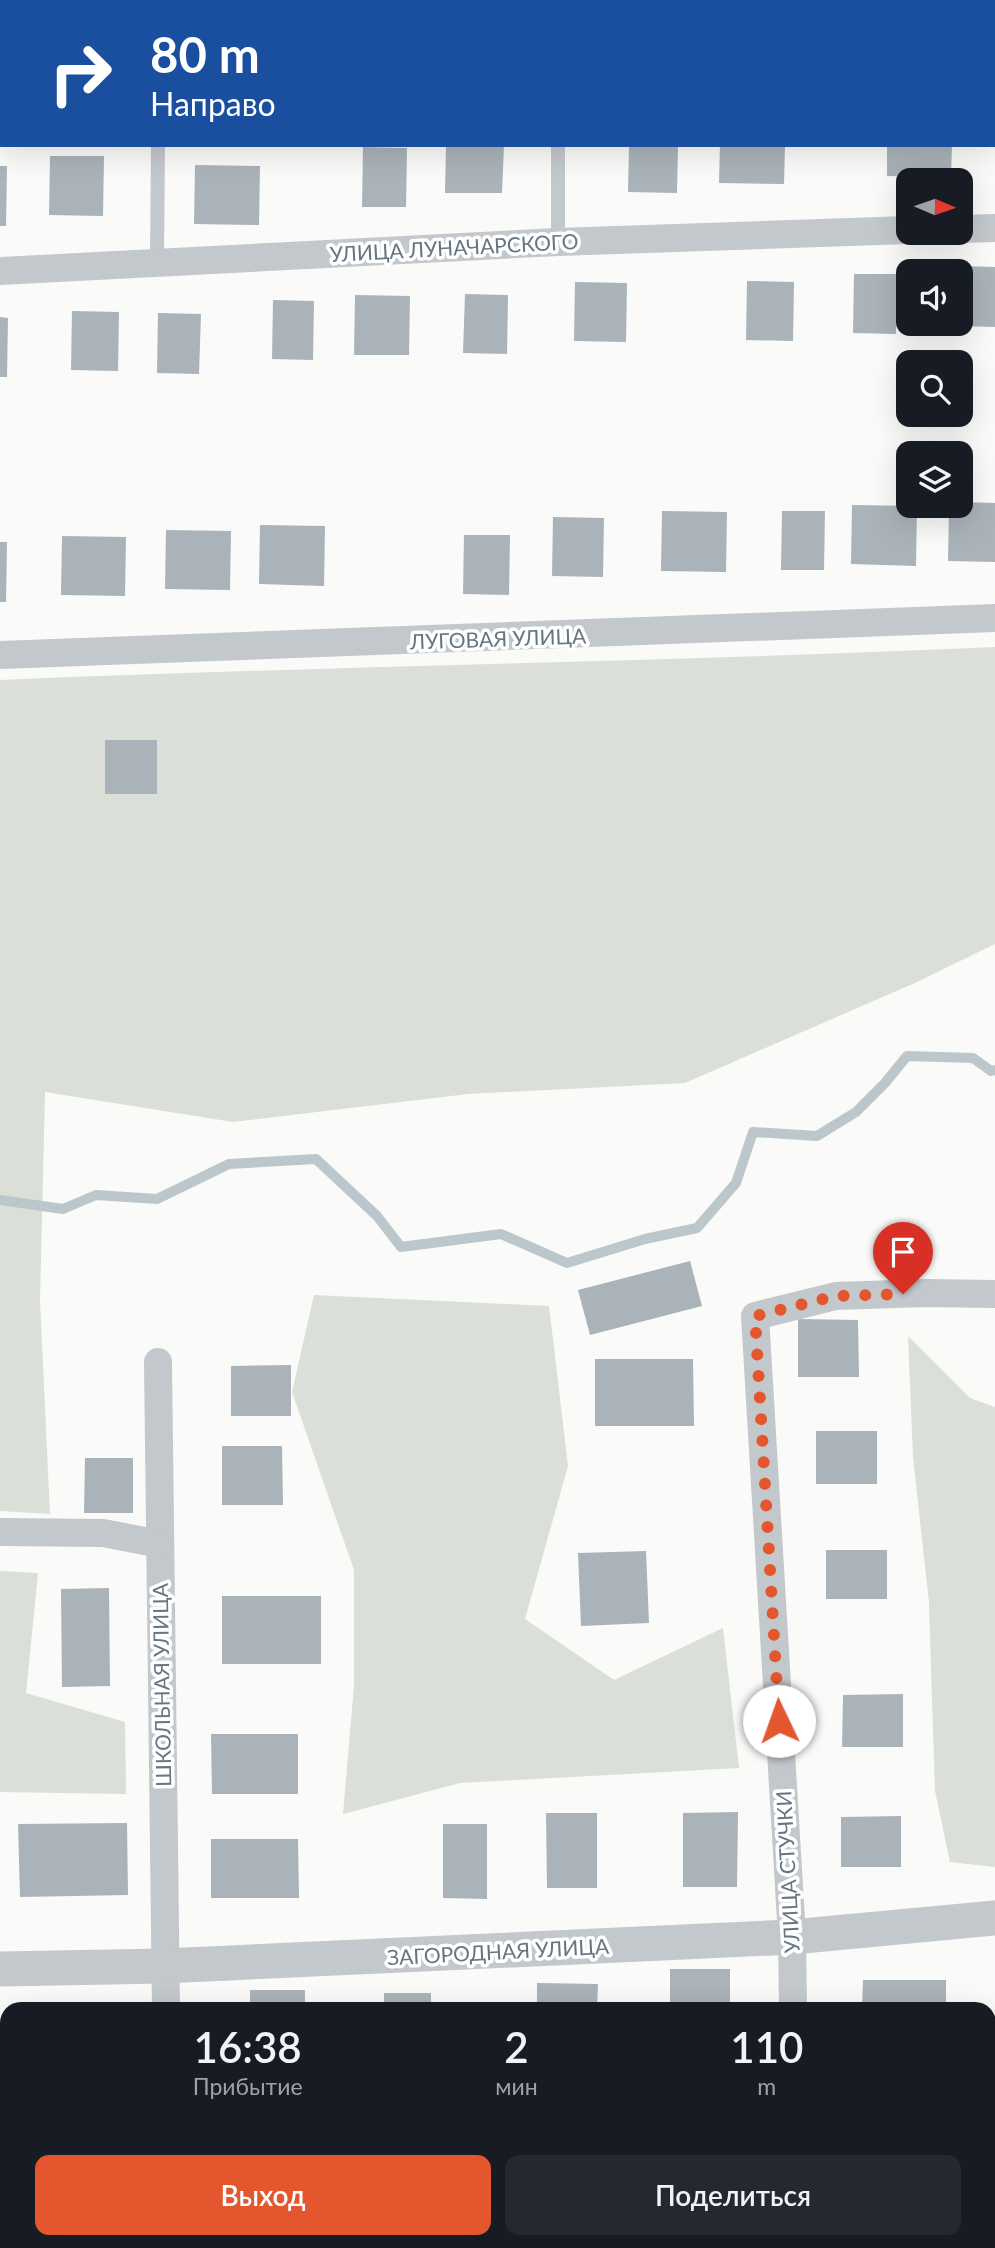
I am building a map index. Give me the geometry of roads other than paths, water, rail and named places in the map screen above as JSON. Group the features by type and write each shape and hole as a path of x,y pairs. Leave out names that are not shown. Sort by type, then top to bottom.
{"street":[{"path":"973,229 995,228"},
{"name":"УЛИЦА ЛУНАЧАРСКОГО","path":"0,271 558,242 896,230"},
{"name":"ЛУГОВАЯ УЛИЦА","path":"0,655 995,618"},
{"name":"УЛИЦА СТУЧКИ","path":"793,2002 792,1937 755,1316 836,1296 995,1294"},
{"name":"ШКОЛЬНАЯ УЛИЦА","path":"159,1362 166,2002"},
{"path":"0,1532 103,1533 160,1544"},
{"name":"ЗАГОРОДНАЯ УЛИЦА","path":"0,1969 164,1966 792,1937 995,1918"}],"lane":[{"path":"157,262 158,147"},
{"path":"558,147 558,242"}],"waterway":[{"path":"0,1200 63,1209 96,1195 157,1199 229,1164 316,1159 377,1216 401,1247 501,1234 567,1263 645,1239 697,1228 736,1183 753,1132 817,1136 856,1112 907,1056 973,1058 991,1071 995,1070"}]}
